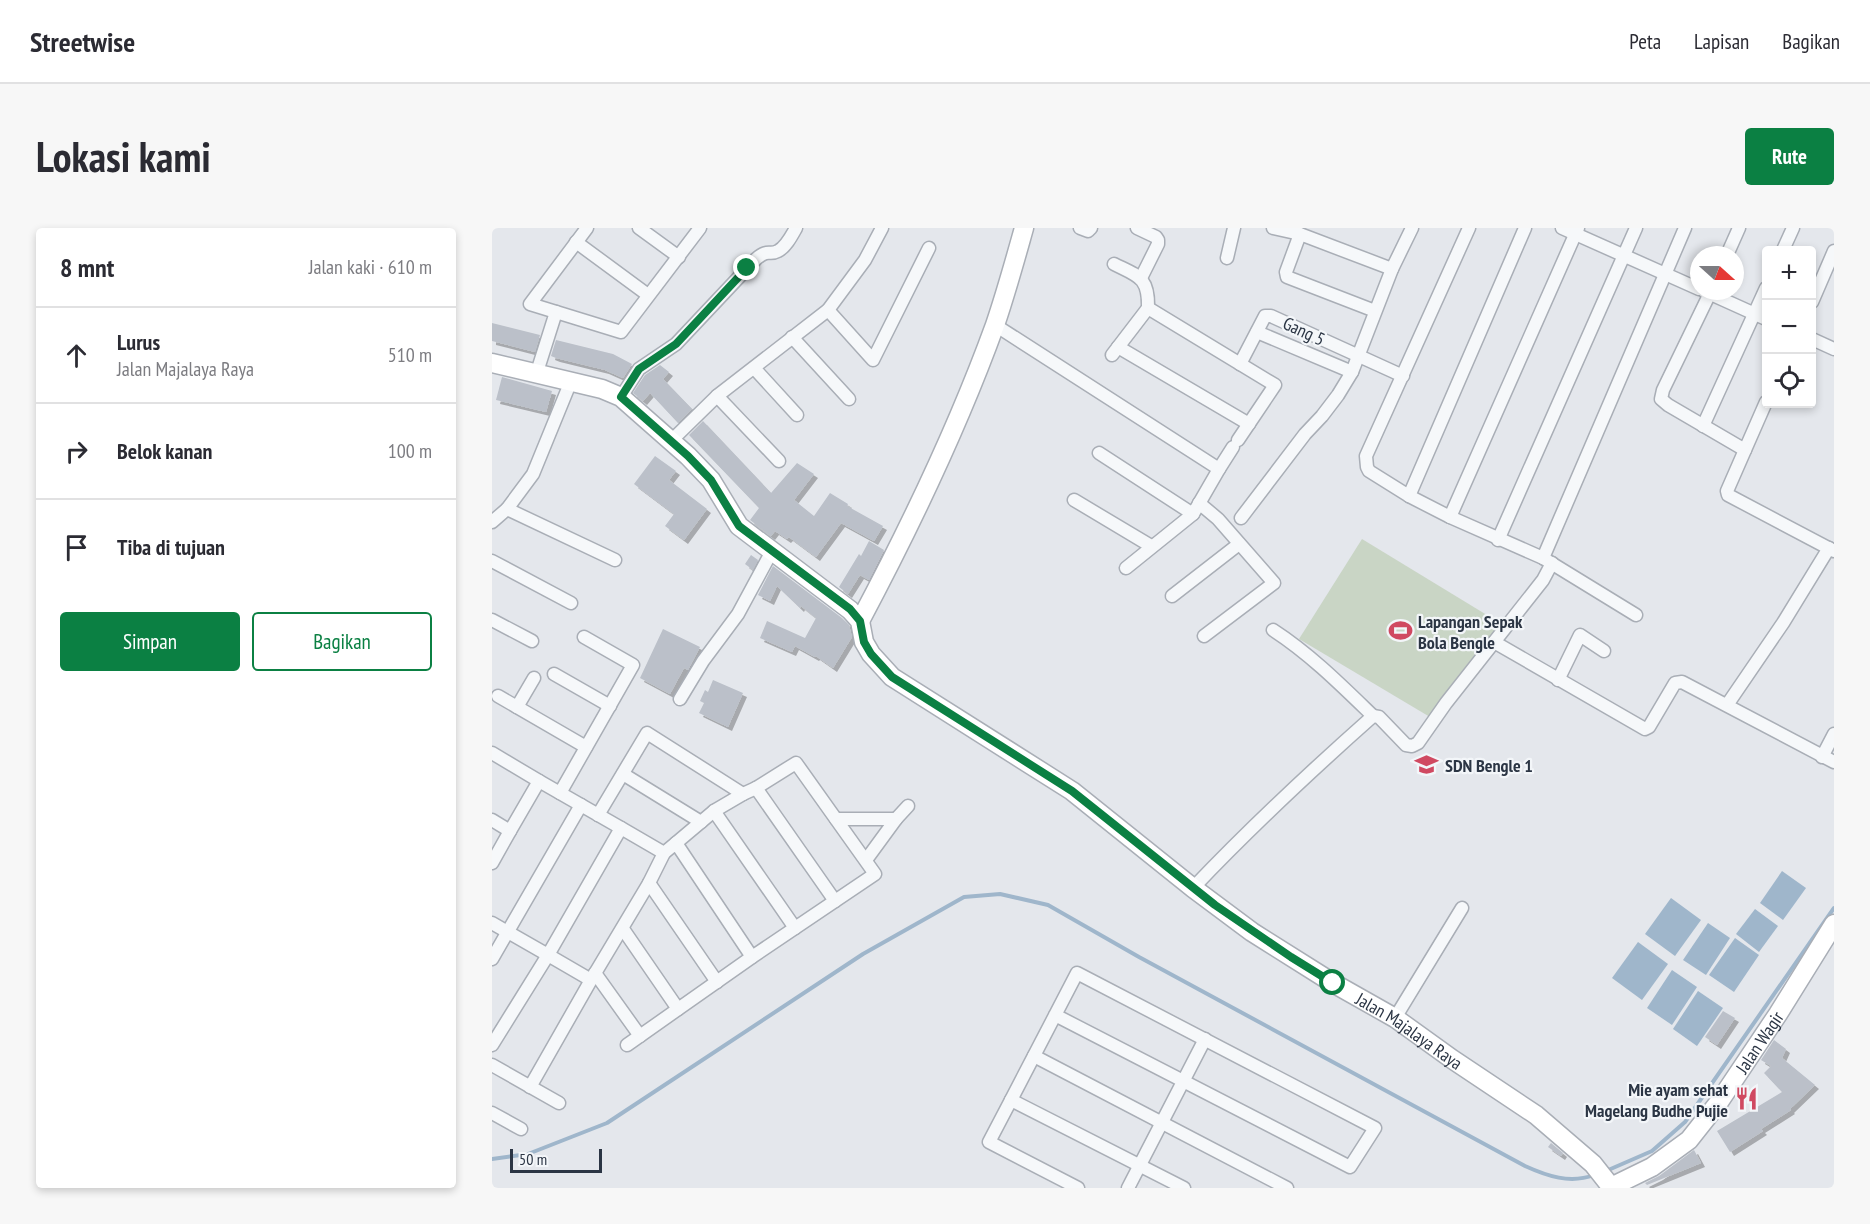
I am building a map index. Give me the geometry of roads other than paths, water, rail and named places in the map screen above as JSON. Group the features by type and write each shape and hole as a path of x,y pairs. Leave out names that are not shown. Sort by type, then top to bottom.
{"street":[{"path":"587,228 530,304 621,332 699,228"},
{"path":"639,228 679,256"},
{"path":"621,397 639,369 676,344 763,252 779,251 788,242 796,228"},
{"path":"671,441 717,396 828,310 865,260 882,228"},
{"path":"860,621 950,437 995,325 1024,228"},
{"path":"1080,228 1088,231 1091,228"},
{"path":"1137,228 1158,240 1141,278"},
{"path":"1227,258 1234,228"},
{"path":"1274,228 1300,234 1392,268"},
{"path":"1241,518 1338,395 1352,372 1392,268 1412,228"},
{"path":"1469,228 1365,461 1370,471 1409,496 1498,540 1547,560 1636,615"},
{"path":"1409,496 1525,228"},
{"path":"1562,228 1576,231 1624,256 1690,285"},
{"path":"1498,540 1636,228"},
{"path":"1273,630 1330,674 1373,716 1379,717 1406,745 1415,745 1543,580 1547,560 1685,228"},
{"path":"1731,246 1740,228"},
{"path":"1785,246 1793,228"},
{"path":"1450,517 1576,231"},
{"path":"1300,234 1286,272 1287,277 1375,311"},
{"path":"576,242 648,295"},
{"path":"828,310 873,360 929,248"},
{"path":"1813,300 1834,251"},
{"path":"1114,264 1141,278 1147,292 1148,308 1115,351 1249,424"},
{"path":"1702,300 1661,397 1668,405 1745,450"},
{"path":"1725,300 1761,317"},
{"path":"1703,426 1761,317 1765,300"},
{"path":"1126,568 1196,508 1275,385 1148,308"},
{"path":"537,372 556,312"},
{"name":"Gang 5","path":"1240,364 1265,316 1271,316 1358,356"},
{"path":"995,325 1219,469"},
{"path":"1257,332 1352,372"},
{"path":"792,337 849,399"},
{"path":"1816,341 1834,349"},
{"path":"1358,356 1403,376"},
{"name":"Jalan Majalaya Raya","path":"492,363 602,389 621,397 711,480 739,526 842,602 860,621 864,642 871,654 892,677 1072,791 1252,932 1395,1018 1536,1115 1593,1164 1610,1185"},
{"path":"754,368 797,415"},
{"path":"492,522 507,509 533,474 571,381"},
{"path":"717,396 779,461"},
{"path":"1726,705 1832,550 1728,495 1727,491 1764,408"},
{"path":"1099,453 1218,519 1274,583 1204,636"},
{"path":"1074,500 1151,546"},
{"path":"507,509 615,560"},
{"path":"1172,596 1239,544"},
{"path":"680,699 703,662 738,614 772,551"},
{"path":"492,561 571,603"},
{"path":"492,620 532,641"},
{"path":"1558,680 1580,634 1604,651"},
{"path":"560,793 633,665 584,637"},
{"path":"1494,642 1645,729 1649,727 1673,686 1678,682 1685,682 1834,762"},
{"path":"554,674 610,706"},
{"path":"517,707 534,678"},
{"path":"498,696 586,747"},
{"path":"1193,888 1242,837 1373,716"},
{"path":"598,815 647,733 743,794"},
{"path":"1822,757 1834,734"},
{"path":"492,753 664,853"},
{"path":"530,1088 649,883 664,853 714,811 796,763 875,874 627,1045"},
{"path":"623,774 701,822"},
{"path":"492,863 539,781"},
{"path":"756,788 835,901"},
{"path":"492,959 581,805"},
{"path":"866,860 908,806"},
{"path":"714,811 795,928"},
{"path":"836,819 896,819"},
{"path":"492,820 510,831"},
{"path":"492,1045 548,955 621,828"},
{"path":"676,843 752,957"},
{"path":"649,883 717,982"},
{"path":"1395,1018 1462,908"},
{"path":"492,922 548,955 593,976 640,1036"},
{"name":"Jalan Wagir","path":"1610,1185 1652,1167 1689,1140 1778,1014 1834,924"},
{"path":"622,929 678,1009"},
{"path":"1055,1015 1350,1167 1375,1128 1077,973 1055,1015 1034,1056 989,1142 1078,1188"},
{"path":"1128,1188 1204,1039"},
{"path":"1034,1056 1287,1188"},
{"path":"492,1065 559,1103"},
{"path":"1011,1100 1184,1188"},
{"path":"492,1113 521,1129"}],"water":[{"path":"1782,871 1806,888 1783,920 1760,903"},
{"path":"1671,898 1701,920 1675,956 1645,934"},
{"path":"1755,909 1778,926 1759,952 1736,934"},
{"path":"1708,923 1730,938 1706,975 1683,960"},
{"path":"1735,938 1759,955 1734,992 1709,975"},
{"path":"1638,942 1668,964 1642,1000 1612,978"},
{"path":"1672,970 1697,987 1672,1025 1647,1008"},
{"path":"1698,991 1723,1008 1697,1046 1673,1029"}],"waterway":[{"path":"492,1159 528,1154 607,1123 863,954 964,897 1000,894 1048,905 1139,957 1525,1166 1559,1178 1576,1179 1594,1175"},
{"path":"1606,1171 1652,1151 1685,1122 1834,908"}],"place":[{"name":"Lapangan Sepak Bola Bengle","path":"1400,631"},
{"name":"SDN Bengle 1","path":"1427,765"},
{"name":"Mie ayam sehat Magelang Budhe Pujie","path":"1746,1099"}]}
